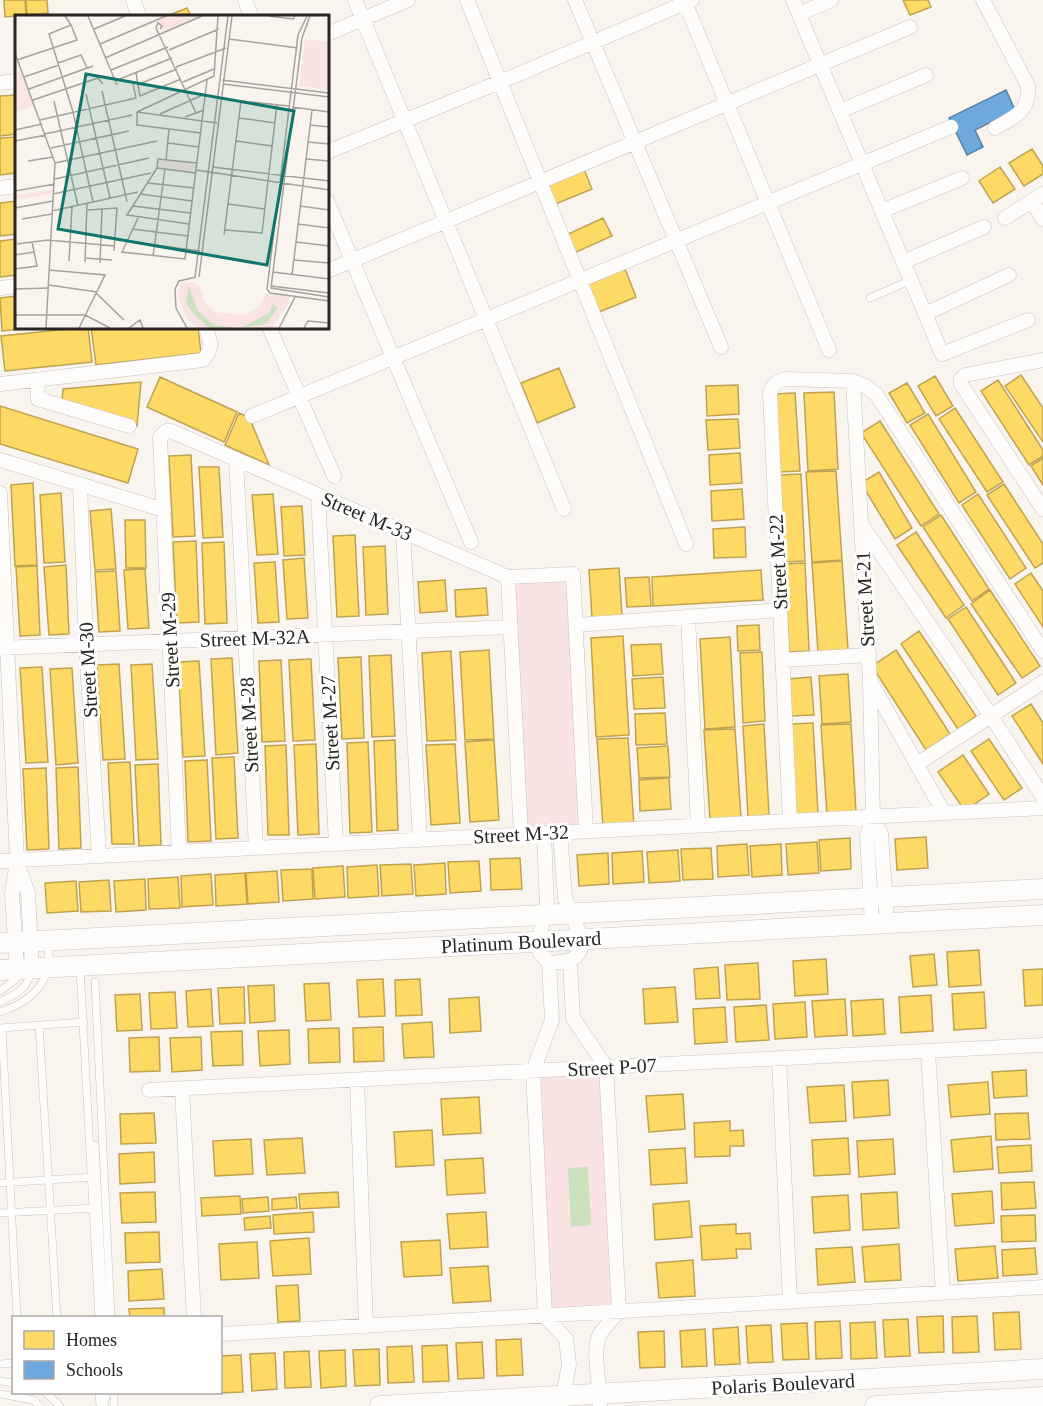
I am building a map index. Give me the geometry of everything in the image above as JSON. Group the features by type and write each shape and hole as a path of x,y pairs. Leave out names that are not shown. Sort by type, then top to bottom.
{"street":[{"path":"133,0 139,15"},
{"path":"245,0 251,15"},
{"path":"355,0 564,510"},
{"path":"328,34 408,0"},
{"path":"467,0 686,544"},
{"path":"575,0 721,347"},
{"path":"793,0 942,354 1028,320"},
{"path":"799,14 831,0"},
{"path":"983,0 1028,86 1029,95 1019,115 995,128"},
{"path":"328,152 500,82 687,1 726,104 829,350"},
{"path":"328,271 910,27"},
{"path":"840,111 926,75"},
{"path":"0,83 15,81"},
{"path":"252,416 951,127"},
{"path":"882,211 962,178"},
{"path":"0,188 15,186"},
{"path":"1005,218 1038,197 1043,219"},
{"path":"328,203 471,542"},
{"path":"903,262 984,227"},
{"path":"925,314 1008,275"},
{"path":"0,288 15,286"},
{"path":"0,384 203,360 210,352 211,343 205,328"},
{"path":"269,328 334,476"},
{"path":"1042,363 965,375 961,379 961,384 1043,509"},
{"path":"37,380 38,399 129,426"},
{"name":"Street M-22","path":"790,821 770,393 773,385 785,380 853,381"},
{"path":"853,381 876,394 1043,651"},
{"name":"Street M-21","path":"853,381 870,681 873,817 881,834 879,924"},
{"name":"Street M-33","path":"166,431 171,431 508,577 573,574 576,625"},
{"name":"Street M-29","path":"166,431 160,437 179,852"},
{"path":"0,459 164,510"},
{"name":"Street M-28","path":"236,459 256,848"},
{"name":"Street M-30","path":"80,483 86,645 99,856"},
{"path":"0,494 3,648 17,860 28,893 15,957"},
{"name":"Street M-27","path":"318,495 336,844"},
{"path":"861,524 1043,797"},
{"path":"403,532 420,840"},
{"path":"508,577 521,834"},
{"path":"586,831 576,625 780,610"},
{"path":"687,616 698,825"},
{"name":"Street M-32A","path":"3,648 511,627"},
{"path":"783,660 868,655"},
{"path":"870,681 944,813"},
{"path":"917,764 1043,682"},
{"name":"Street M-32","path":"0,861 1043,808"},
{"path":"544,833 547,906 538,942 542,958 549,963 570,962 577,957 582,939 565,898 560,833"},
{"name":"Platinum Boulevard","path":"15,957 545,915 1043,890"},
{"name":"Platinum Boulevard","path":"15,957 88,974 582,939 1043,915"},
{"path":"562,1401 599,1335 619,1311 606,1067 573,1018 570,962"},
{"path":"549,963 552,1020 533,1071 545,1316 566,1339 583,1365 600,1400"},
{"path":"552,1020 573,1018"},
{"name":"Street P-07","path":"149,1090 1043,1045"},
{"path":"928,1051 943,1293"},
{"path":"779,1058 790,1302"},
{"path":"357,1080 366,1326"},
{"path":"182,1089 194,1316"},
{"path":"222,1334 1043,1287"},
{"name":"Polaris Boulevard","path":"380,1406 600,1400 1043,1369"},
{"name":"Polaris Boulevard","path":"875,1406 1043,1397"}],"lane":[{"path":"870,298 911,280"},
{"path":"0,991 16,979 15,957"},
{"path":"0,1002 28,984 15,957"},
{"path":"0,1012 19,1006 37,991 15,957"},
{"path":"88,974 84,1022 99,1208 111,1316"},
{"path":"88,974 99,987 100,1010 95,1019 97,1177"},
{"path":"85,1009 104,1316"},
{"path":"17,1316 1,1028 84,1022"},
{"path":"39,1025 57,1316"},
{"path":"0,1183 97,1177"},
{"path":"0,1214 99,1208"},
{"path":"99,1208 99,1316"},
{"path":"0,1394 33,1400 40,1406"},
{"path":"47,1394 60,1406"}],"shaded area":[{"path":"573,574 586,831 521,835 508,577"},
{"path":"606,1067 619,1311 545,1316 533,1071"},
{"path":"588,1167 591,1225 571,1227 568,1168"}],"building: Homes":[{"path":"4,0 25,0 26,15 5,17"},
{"path":"26,0 47,0 48,13 27,15"},
{"path":"903,0 928,0 931,7 910,15"},
{"path":"187,8 190,15 170,15"},
{"path":"15,95 15,134 0,136 0,96"},
{"path":"15,137 15,173 0,175 0,138"},
{"path":"1032,149 1043,166 1043,174 1024,186 1009,163"},
{"path":"1000,167 1015,189 993,203 979,181"},
{"path":"584,169 592,189 553,205 545,185"},
{"path":"15,201 15,234 0,236 0,203"},
{"path":"603,218 612,236 574,253 566,235"},
{"path":"15,239 15,275 0,277 0,241"},
{"path":"625,269 636,297 599,312 588,284"},
{"path":"15,296 15,328 32,328 2,331 0,298"},
{"path":"88,328 92,362 5,371 1,336"},
{"path":"91,328 198,328 201,353 96,365"},
{"path":"559,368 575,407 537,423 521,383"},
{"path":"1021,375 1043,408 1043,442 1005,386"},
{"path":"935,376 953,406 936,416 918,386"},
{"path":"160,377 237,412 224,442 147,407"},
{"path":"998,380 1043,450 1043,456 1029,465 981,391"},
{"path":"141,382 137,426 62,401 63,389"},
{"path":"907,383 925,413 907,423 889,393"},
{"path":"738,385 739,414 707,416 706,386"},
{"path":"834,392 838,469 808,471 804,393"},
{"path":"795,393 800,471 779,472 775,394"},
{"path":"0,406 138,449 128,483 0,444"},
{"path":"955,408 1003,482 987,492 939,419"},
{"path":"239,413 249,417 269,465 225,445"},
{"path":"928,414 976,492 959,503 910,425"},
{"path":"738,419 740,448 708,450 706,420"},
{"path":"880,421 939,514 921,526 861,433"},
{"path":"740,453 742,483 710,485 709,455"},
{"path":"191,455 195,536 173,537 169,456"},
{"path":"1043,458 1043,485 1031,466"},
{"path":"199,467 219,467 223,537 203,538"},
{"path":"836,471 842,560 812,562 806,472"},
{"path":"879,472 912,528 895,539 861,483"},
{"path":"801,474 805,561 784,562 780,475"},
{"path":"33,483 37,565 15,566 11,485"},
{"path":"1004,484 1043,544 1043,563 1035,568 987,495"},
{"path":"742,489 744,519 712,521 711,491"},
{"path":"61,493 65,562 44,563 40,495"},
{"path":"273,494 278,554 257,555 252,495"},
{"path":"978,494 1026,568 1010,579 962,505"},
{"path":"302,506 305,555 284,556 281,507"},
{"path":"111,509 116,569 95,570 90,511"},
{"path":"941,515 989,589 972,601 923,527"},
{"path":"125,520 145,520 146,568 126,568"},
{"path":"745,527 746,557 714,558 713,529"},
{"path":"916,532 964,605 946,618 897,545"},
{"path":"355,535 359,616 337,617 333,536"},
{"path":"196,541 199,622 177,623 173,542"},
{"path":"224,542 227,623 205,624 202,543"},
{"path":"385,546 388,614 366,615 363,547"},
{"path":"304,558 308,618 287,619 283,560"},
{"path":"842,561 848,650 818,652 812,563"},
{"path":"275,562 279,622 258,623 254,563"},
{"path":"805,563 809,651 789,652 785,564"},
{"path":"66,565 69,634 49,635 44,567"},
{"path":"37,566 40,635 20,636 16,567"},
{"path":"619,568 622,616 592,618 589,570"},
{"path":"145,569 149,628 128,629 124,570"},
{"path":"761,570 763,600 653,606 652,577"},
{"path":"116,571 120,631 99,632 95,572"},
{"path":"1031,573 1043,591 1043,627 1015,584"},
{"path":"649,577 651,606 627,607 625,578"},
{"path":"445,580 447,611 420,613 418,582"},
{"path":"486,588 488,615 456,617 455,590"},
{"path":"990,590 1040,666 1022,678 971,604"},
{"path":"966,607 1016,683 998,695 948,619"},
{"path":"759,625 760,650 738,651 737,626"},
{"path":"919,631 976,716 958,729 901,644"},
{"path":"623,636 629,735 596,737 591,638"},
{"path":"730,637 735,727 705,729 700,639"},
{"path":"661,644 663,674 633,676 631,645"},
{"path":"489,650 494,739 465,740 460,652"},
{"path":"896,650 950,734 926,750 872,666"},
{"path":"451,651 456,740 427,741 422,653"},
{"path":"762,652 765,721 743,723 740,653"},
{"path":"391,655 395,736 372,737 369,656"},
{"path":"361,657 364,738 342,739 338,658"},
{"path":"232,658 238,753 216,755 211,659"},
{"path":"311,659 315,740 293,741 289,660"},
{"path":"281,660 285,741 262,742 259,661"},
{"path":"199,661 205,756 183,757 178,662"},
{"path":"119,664 125,759 103,760 97,665"},
{"path":"152,664 158,759 136,760 131,665"},
{"path":"42,667 48,762 26,763 20,668"},
{"path":"72,668 78,763 56,765 50,669"},
{"path":"848,674 851,722 822,724 819,676"},
{"path":"663,677 665,708 634,709 632,679"},
{"path":"811,677 814,715 790,716 788,679"},
{"path":"1031,704 1043,723 1043,764 1012,716"},
{"path":"665,713 667,744 636,745 635,714"},
{"path":"813,723 818,814 796,815 791,724"},
{"path":"764,724 769,815 748,817 743,726"},
{"path":"851,724 856,813 827,815 821,725"},
{"path":"735,729 741,817 710,819 704,730"},
{"path":"628,738 634,826 603,827 597,739"},
{"path":"989,739 1022,788 1004,800 971,751"},
{"path":"395,740 398,830 377,831 374,741"},
{"path":"494,740 499,820 470,822 465,742"},
{"path":"368,742 372,832 350,833 347,743"},
{"path":"316,744 319,834 298,835 294,745"},
{"path":"455,744 460,823 431,825 426,745"},
{"path":"286,745 289,835 268,835 265,746"},
{"path":"668,746 670,777 639,778 637,748"},
{"path":"963,755 989,794 965,811 938,772"},
{"path":"234,757 238,838 216,839 212,758"},
{"path":"207,760 211,841 188,842 185,761"},
{"path":"130,762 134,844 112,844 108,763"},
{"path":"158,764 161,845 139,846 135,765"},
{"path":"78,767 81,848 59,849 56,768"},
{"path":"46,768 49,849 27,850 23,769"},
{"path":"669,778 671,809 640,811 639,780"},
{"path":"926,837 928,868 897,870 895,839"},
{"path":"850,838 851,869 821,871 819,840"},
{"path":"817,842 819,873 788,875 786,844"},
{"path":"747,844 749,875 718,877 717,846"},
{"path":"781,844 782,875 752,877 750,846"},
{"path":"711,848 713,879 683,880 681,849"},
{"path":"678,850 680,881 649,883 647,852"},
{"path":"642,851 644,882 613,884 612,853"},
{"path":"608,853 609,884 579,886 577,855"},
{"path":"520,858 522,889 491,890 490,859"},
{"path":"479,861 481,891 450,893 448,862"},
{"path":"445,863 446,894 416,896 414,865"},
{"path":"411,864 413,894 382,896 380,865"},
{"path":"377,865 379,896 348,898 347,867"},
{"path":"343,866 345,897 315,899 313,868"},
{"path":"312,869 313,899 283,901 281,870"},
{"path":"277,871 279,902 248,904 246,873"},
{"path":"245,873 247,904 216,906 215,875"},
{"path":"211,874 213,905 182,907 181,876"},
{"path":"178,877 180,908 149,909 148,879"},
{"path":"145,879 146,910 116,912 114,881"},
{"path":"109,880 111,911 81,912 79,882"},
{"path":"76,881 78,911 47,913 45,883"},
{"path":"979,950 981,985 949,987 947,952"},
{"path":"934,954 937,985 913,987 910,956"},
{"path":"826,959 828,994 795,996 793,961"},
{"path":"758,963 760,999 727,1000 725,965"},
{"path":"718,967 720,998 696,999 694,969"},
{"path":"1043,969 1043,1005 1025,1006 1023,970"},
{"path":"383,979 385,1016 359,1017 357,980"},
{"path":"420,979 422,1015 396,1016 395,980"},
{"path":"329,983 331,1020 306,1021 304,984"},
{"path":"274,985 275,1021 250,1023 248,986"},
{"path":"244,987 245,1023 220,1024 218,988"},
{"path":"675,987 678,1022 645,1024 643,989"},
{"path":"211,989 213,1026 188,1027 186,991"},
{"path":"175,992 177,1028 151,1029 149,993"},
{"path":"984,992 986,1028 954,1030 952,994"},
{"path":"140,994 142,1030 117,1031 115,995"},
{"path":"931,995 933,1031 901,1033 899,997"},
{"path":"479,997 481,1031 450,1033 449,999"},
{"path":"845,999 847,1035 815,1037 812,1001"},
{"path":"883,999 885,1034 853,1036 851,1001"},
{"path":"805,1002 807,1037 775,1039 773,1004"},
{"path":"766,1005 769,1040 736,1042 734,1007"},
{"path":"725,1007 727,1042 695,1044 693,1009"},
{"path":"432,1022 434,1057 404,1058 402,1024"},
{"path":"383,1027 384,1061 354,1062 353,1028"},
{"path":"339,1028 340,1062 309,1063 308,1029"},
{"path":"289,1030 290,1064 260,1066 258,1031"},
{"path":"242,1031 243,1065 213,1066 211,1032"},
{"path":"159,1037 160,1071 130,1072 129,1038"},
{"path":"201,1037 202,1070 172,1072 170,1038"},
{"path":"1026,1070 1027,1096 994,1098 992,1072"},
{"path":"888,1080 890,1115 854,1118 852,1082"},
{"path":"988,1082 990,1114 951,1117 948,1085"},
{"path":"844,1085 846,1121 810,1123 807,1087"},
{"path":"683,1094 685,1129 649,1132 646,1096"},
{"path":"479,1097 481,1133 443,1135 441,1099"},
{"path":"154,1113 156,1143 121,1144 120,1114"},
{"path":"1028,1113 1030,1139 996,1140 995,1114"},
{"path":"730,1121 730,1131 743,1130 744,1146 730,1146 730,1156 695,1157 694,1123"},
{"path":"432,1130 434,1165 396,1167 394,1132"},
{"path":"991,1136 993,1169 954,1172 951,1140"},
{"path":"302,1138 305,1173 267,1175 264,1140"},
{"path":"848,1138 850,1174 814,1176 812,1140"},
{"path":"251,1139 253,1174 215,1176 213,1141"},
{"path":"893,1139 895,1174 859,1177 857,1141"},
{"path":"1031,1145 1032,1171 999,1173 997,1147"},
{"path":"685,1148 687,1183 651,1185 649,1150"},
{"path":"154,1152 155,1182 120,1184 119,1154"},
{"path":"483,1158 485,1193 447,1195 445,1160"},
{"path":"1034,1182 1036,1208 1002,1210 1001,1183"},
{"path":"992,1191 994,1223 955,1226 952,1194"},
{"path":"155,1192 156,1222 122,1223 120,1193"},
{"path":"338,1192 339,1207 300,1209 299,1194"},
{"path":"897,1192 899,1228 863,1230 861,1194"},
{"path":"848,1195 850,1230 814,1233 812,1197"},
{"path":"240,1196 241,1214 202,1216 201,1198"},
{"path":"268,1197 269,1211 243,1213 242,1199"},
{"path":"296,1197 297,1208 272,1210 272,1199"},
{"path":"689,1201 692,1237 655,1240 653,1204"},
{"path":"313,1212 314,1232 274,1234 273,1215"},
{"path":"486,1212 488,1247 450,1249 447,1214"},
{"path":"1035,1215 1036,1241 1002,1242 1001,1216"},
{"path":"270,1216 271,1228 245,1230 244,1218"},
{"path":"736,1224 736,1234 750,1233 751,1249 736,1249 737,1258 702,1260 700,1226"},
{"path":"159,1232 160,1262 126,1263 125,1233"},
{"path":"309,1238 311,1274 273,1276 270,1241"},
{"path":"440,1240 442,1275 404,1277 401,1242"},
{"path":"257,1242 259,1278 221,1280 219,1244"},
{"path":"899,1244 901,1280 865,1282 862,1247"},
{"path":"995,1246 998,1278 958,1281 955,1249"},
{"path":"852,1247 855,1282 818,1285 816,1249"},
{"path":"1035,1248 1037,1274 1003,1276 1002,1250"},
{"path":"693,1260 695,1296 659,1298 656,1263"},
{"path":"488,1266 491,1301 453,1303 450,1268"},
{"path":"162,1269 164,1299 129,1301 128,1271"},
{"path":"298,1285 300,1321 278,1322 276,1286"},
{"path":"164,1308 164,1316 130,1316 129,1309"},
{"path":"1019,1312 1021,1349 995,1350 993,1313"},
{"path":"943,1316 944,1352 919,1353 917,1317"},
{"path":"977,1316 979,1352 953,1353 952,1317"},
{"path":"908,1319 910,1356 885,1357 883,1320"},
{"path":"840,1321 842,1358 816,1359 815,1322"},
{"path":"875,1322 877,1358 851,1359 850,1323"},
{"path":"807,1323 809,1359 783,1360 781,1324"},
{"path":"771,1325 773,1362 748,1363 746,1326"},
{"path":"738,1327 740,1364 715,1365 713,1329"},
{"path":"705,1329 707,1366 682,1367 680,1331"},
{"path":"664,1331 665,1367 640,1368 638,1332"},
{"path":"521,1339 523,1375 497,1376 496,1340"},
{"path":"482,1342 484,1378 458,1379 456,1343"},
{"path":"447,1345 449,1381 423,1382 422,1346"},
{"path":"412,1346 414,1382 388,1383 387,1347"},
{"path":"379,1349 380,1385 355,1386 353,1350"},
{"path":"345,1350 346,1386 321,1388 319,1351"},
{"path":"309,1351 311,1387 285,1388 284,1352"},
{"path":"275,1353 277,1389 252,1391 250,1354"},
{"path":"241,1355 243,1392 222,1393 222,1356"}],"building: Schools":[{"path":"1006,90 1015,110 975,130 983,147 967,155 949,118"}]}
